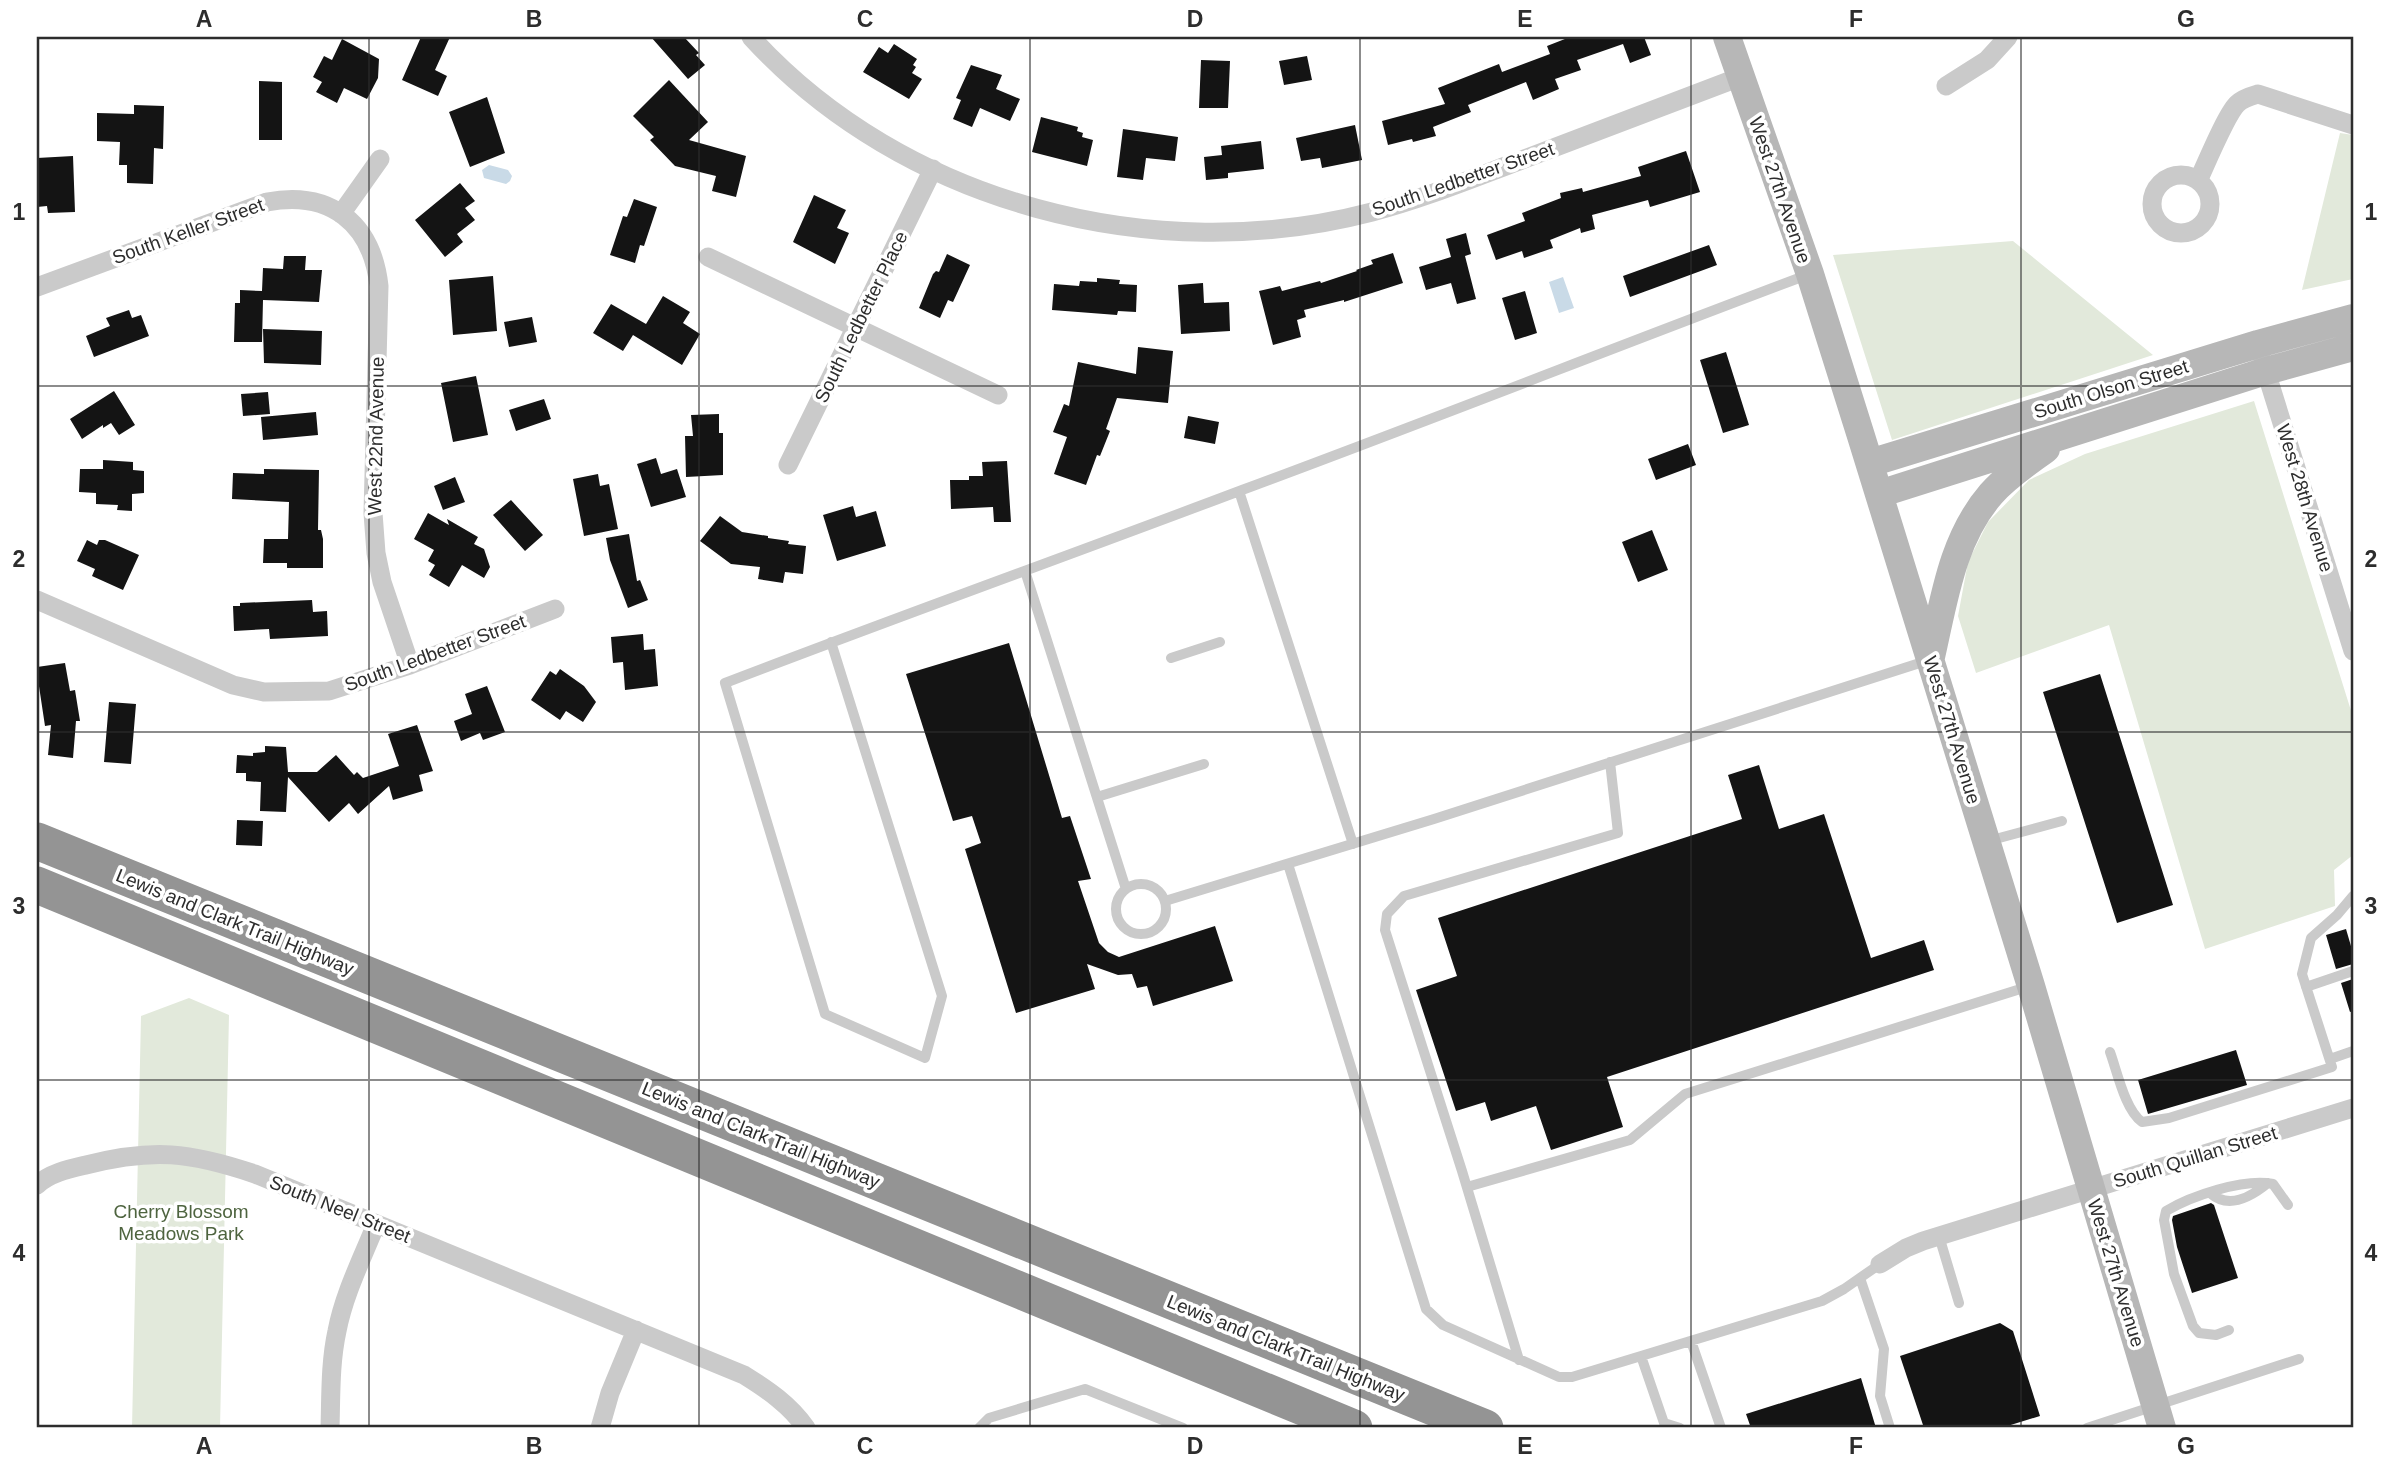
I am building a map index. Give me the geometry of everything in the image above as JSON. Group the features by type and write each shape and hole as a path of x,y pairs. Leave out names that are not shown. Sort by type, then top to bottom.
{"highway":[{"name":"Lewis and Clark Trail Highway","path":"37,841 1485,1428"},
{"path":"37,885 1354,1428"}],"main road":[{"name":"West 27th Avenue","path":"1727,37 1810,274 1870,463 2031,986 2159,1417"},
{"name":"South Olson Street","path":"1870,463 2258,344 2353,318"},
{"name":"South Olson Street","path":"1879,494 2266,371 2353,347"},
{"path":"1930,659 1953,565 1978,512 2015,472 2071,433"}],"street":[{"name":"South Ledbetter Street","path":"751,37 792,78 828,106 892,148 933,169 997,196 1045,211 1085,220 1197,232 1269,229 1331,221 1412,200 1741,77"},
{"path":"1946,86 1987,60 2008,37"},
{"path":"2198,181 2230,114 2236,104 2247,97 2258,94 2353,125"},
{"path":"341,214 380,159"},
{"name":"South Ledbetter Place","path":"788,465 933,169"},
{"name":"South Keller Street","path":"37,287 267,202 300,199 322,203 341,214"},
{"name":"West 22nd Avenue","path":"341,214 353,222 363,236 377,270 379,286 373,513 376,553 382,582 410,665"},
{"path":"708,257 998,396"},
{"name":"West 28th Avenue","path":"2258,344 2353,652"},
{"name":"South Ledbetter Street","path":"37,600 233,685 264,692 330,691 410,665 555,609"},
{"name":"South Quillan Street","path":"1880,1264 1906,1248 1940,1236 2353,1108"},
{"name":"South Neel Street","path":"37,1185 44,1179 68,1169 125,1155 170,1154 216,1161 636,1330"},
{"path":"330,1428 332,1368 337,1329 349,1289 376,1224"},
{"path":"600,1428 610,1393 636,1330 744,1375 771,1392 797,1414 806,1428"}],"lane":[{"path":"831,642 942,996 925,1058 825,1014 725,683 831,642 1239,491 1810,274"},
{"path":"1239,491 1353,844"},
{"path":"1025,570 1126,889"},
{"path":"1171,658 1220,642"},
{"path":"1165,901 1353,844 1930,659"},
{"path":"1518,1360 1467,1187 1385,930 1387,914 1404,896 1618,833 1610,762"},
{"path":"1097,797 1204,764"},
{"path":"1987,842 2062,821"},
{"path":"1288,864 1426,1309 1443,1325 1559,1377 1572,1377 1822,1301 1880,1264"},
{"path":"1133,885 1149,885 1161,894 1166,910 1159,925 1152,931 1136,933 1121,924 1117,901 1126,889 1133,885"},
{"path":"2110,1052 2130,1107 2142,1122 2169,1118 2332,1067 2302,974 2311,938 2337,915 2353,896"},
{"path":"2306,986 2353,971"},
{"path":"1467,1187 1630,1140 1685,1094 2031,986"},
{"path":"2330,1059 2353,1051"},
{"path":"2229,1330 2216,1335 2207,1334 2199,1333 2193,1326 2174,1274 2164,1220 2166,1212 2210,1193 2218,1200 2229,1202 2255,1194 2267,1183 2273,1184 2288,1205"},
{"path":"1940,1236 1959,1303"},
{"path":"1860,1278 1884,1349 1880,1396 1890,1428"},
{"path":"1691,1341 1721,1428"},
{"path":"1642,1356 1664,1423 1680,1428"},
{"path":"2087,1428 2159,1417 2299,1359"},
{"path":"979,1428 989,1418 1085,1389 1183,1428"}],"green space":[{"path":"2340,133 2353,135 2353,279 2302,290"},
{"path":"2013,241 2153,355 1892,440 1833,255"},
{"path":"2254,401 2353,717 2353,855 2334,870 2335,906 2205,949 2109,625 1976,673 1958,616 1968,562 1988,522 2029,480 2085,454"},
{"name":"Cherry Blossom Meadows Park","path":"189,998 229,1015 220,1428 132,1428 141,1016"}],"water":[{"path":"489,165 508,170 512,176 510,181 506,184 484,178 482,170"},
{"path":"1563,277 1574,308 1559,313 1549,282"}],"building":[{"path":"421,37 450,37 435,70 447,76 438,96 402,80"},
{"path":"651,37 684,37 699,53 696,55 705,65 688,79"},
{"path":"1570,37 1644,37 1651,55 1630,63 1623,44 1577,60 1581,70 1555,79 1559,89 1533,100 1526,82 1468,105 1471,112 1433,127 1436,136 1388,145 1382,121 1445,104 1438,88 1499,64 1502,72 1550,54 1547,46"},
{"path":"342,39 379,59 378,78 367,99 344,88 337,103 316,92 322,82 313,77 324,56 332,60"},
{"path":"894,44 917,59 912,73 922,79 909,99 863,72 879,47 888,53"},
{"path":"1307,56 1312,80 1284,85 1279,61"},
{"path":"1201,60 1230,61 1228,108 1199,108"},
{"path":"971,65 1002,75 996,89 1020,99 1010,121 980,108 972,127 953,119 961,100 956,98"},
{"path":"669,80 708,122 689,140 746,156 736,197 712,191 716,176 675,166 650,140 654,137 633,116"},
{"path":"259,81 282,82 282,140 259,140"},
{"path":"487,97 505,153 470,167 449,112"},
{"path":"134,105 164,106 163,149 154,148 153,184 127,183 127,165 119,165 120,142 97,141 97,113 134,114"},
{"path":"1041,117 1078,127 1077,131 1083,133 1082,137 1093,140 1087,166 1032,152"},
{"path":"1355,125 1362,160 1322,168 1320,158 1301,161 1296,138"},
{"path":"1123,129 1178,137 1175,161 1146,158 1143,180 1117,177"},
{"path":"1261,141 1264,169 1228,173 1228,178 1206,180 1204,157 1222,155 1221,146"},
{"path":"1686,151 1700,192 1650,207 1648,200 1592,215 1595,229 1581,233 1580,228 1550,240 1553,248 1524,258 1522,251 1496,260 1487,235 1525,221 1522,213 1561,198 1560,193 1582,188 1583,192 1641,176 1638,167"},
{"path":"73,156 75,212 48,213 47,206 37,207 37,158"},
{"path":"460,183 475,201 465,208 475,220 457,234 463,242 445,257 415,220"},
{"path":"814,195 846,210 837,228 849,233 835,264 793,242"},
{"path":"634,199 657,207 644,246 640,245 635,263 610,255 623,216 627,217"},
{"path":"1466,233 1471,254 1465,256 1476,299 1457,304 1451,283 1426,290 1419,267 1451,257 1446,239"},
{"path":"1709,245 1717,265 1630,297 1623,276"},
{"path":"1393,253 1403,283 1344,302 1304,310 1306,317 1297,320 1301,337 1273,345 1259,291 1280,286 1282,291 1320,281 1321,283 1357,271 1373,264 1371,260"},
{"path":"947,254 970,265 953,302 948,300 940,318 919,308 933,274 939,272"},
{"path":"284,256 306,256 305,270 322,270 319,302 263,300 262,342 234,342 235,303 240,303 240,290 262,291 263,268 283,269"},
{"path":"493,276 497,331 453,335 449,280"},
{"path":"1097,278 1120,280 1119,284 1137,285 1136,312 1118,311 1117,315 1052,310 1054,284 1079,286 1080,281 1097,282"},
{"path":"1203,283 1204,303 1229,302 1230,331 1181,334 1178,285"},
{"path":"1525,291 1537,333 1515,340 1502,298"},
{"path":"663,296 690,312 683,323 700,334 682,365 633,335 623,351 593,333 611,304 646,324"},
{"path":"129,310 132,318 141,315 149,336 94,357 86,336 110,326 106,318"},
{"path":"532,317 537,342 509,347 504,322"},
{"path":"263,329 322,331 321,365 264,363"},
{"path":"1138,347 1173,351 1168,403 1117,398 1106,429 1110,431 1100,456 1097,455 1086,485 1054,474 1067,437 1053,432 1064,404 1069,406 1078,362 1136,374"},
{"path":"1726,352 1749,425 1723,433 1700,360"},
{"path":"476,376 488,435 453,442 441,383"},
{"path":"114,391 135,425 119,435 111,423 103,428 103,425 82,439 70,419"},
{"path":"268,392 270,414 243,416 241,394"},
{"path":"544,399 551,419 516,431 509,410"},
{"path":"316,412 318,435 263,440 261,417"},
{"path":"719,414 719,433 723,433 723,475 686,477 685,436 693,436 691,415"},
{"path":"1188,416 1219,422 1215,444 1184,438"},
{"path":"1688,444 1696,465 1656,480 1648,459"},
{"path":"656,458 661,474 677,469 686,497 651,507 637,464"},
{"path":"103,460 133,462 133,470 144,471 144,493 132,494 132,511 117,510 118,505 96,504 96,493 79,492 80,469 103,469"},
{"path":"1007,461 1011,522 994,522 993,507 951,509 950,480 969,480 969,476 983,476 982,462"},
{"path":"264,469 319,470 318,530 321,530 323,539 323,568 287,568 287,563 263,563 264,539 288,539 289,502 232,499 233,473 264,474"},
{"path":"598,474 600,486 609,484 618,529 584,536 573,479"},
{"path":"455,477 465,502 443,510 434,486"},
{"path":"511,500 543,535 525,551 493,515"},
{"path":"853,506 856,517 876,511 886,546 837,561 823,515"},
{"path":"428,513 449,525 447,519 478,537 474,544 484,549 490,567 484,578 462,565 449,587 429,575 435,565 428,561 434,550 414,539"},
{"path":"720,516 742,532 806,546 803,574 785,572 783,583 758,579 760,567 731,564 700,541"},
{"path":"1652,530 1668,570 1638,582 1622,542"},
{"path":"629,534 637,581 640,580 648,600 628,608 610,560 606,538"},
{"path":"87,540 97,545 99,540 105,540 139,555 123,590 92,576 95,569 77,561"},
{"path":"312,600 313,612 327,611 328,636 270,639 269,629 234,631 233,606 240,606 240,603"},
{"path":"643,634 644,650 655,649 658,686 625,690 623,662 613,663 611,637"},
{"path":"1009,643 1062,818 1070,816 1091,879 1078,881 1099,943 1108,952 1119,957 1215,926 1233,981 1153,1006 1147,986 1137,988 1132,974 1118,975 1087,964 1095,989 1016,1013 965,849 981,843 972,816 953,821 906,674"},
{"path":"65,663 70,691 75,690 80,721 76,721 73,758 48,755 51,725 45,726 37,673 37,667"},
{"path":"560,669 584,686 596,702 583,722 566,711 560,720 531,700 550,671 556,675"},
{"path":"2100,674 2173,905 2117,923 2043,692"},
{"path":"487,686 505,732 483,740 480,733 461,741 454,721 472,714 465,694"},
{"path":"109,702 136,704 131,764 104,762"},
{"path":"417,725 433,771 419,775 423,791 393,800 389,786 358,814 349,803 329,822 288,777 286,812 260,811 261,782 246,781 246,773 236,773 237,755 253,756 253,753 265,752 265,746 286,747 288,772 317,772 336,755 354,775 357,772 363,778 399,766 388,734"},
{"path":"1759,765 1779,829 1824,814 1871,958 1924,940 1934,970 1607,1077 1623,1127 1551,1150 1536,1106 1491,1121 1485,1102 1456,1111 1416,990 1457,976 1438,918 1742,819 1728,775"},
{"path":"237,820 263,821 262,846 236,845"},
{"path":"2346,929 2353,953 2353,964 2336,969 2326,935"},
{"path":"2353,979 2353,1011 2350,1012 2341,983"},
{"path":"2236,1050 2247,1085 2148,1114 2138,1080"},
{"path":"2211,1203 2214,1205 2238,1278 2192,1293 2177,1247 2172,1220 2173,1216"},
{"path":"2000,1323 2013,1331 2040,1416 2001,1428 1924,1428 1900,1356"},
{"path":"1861,1378 1876,1428 1751,1428 1746,1414"}]}
